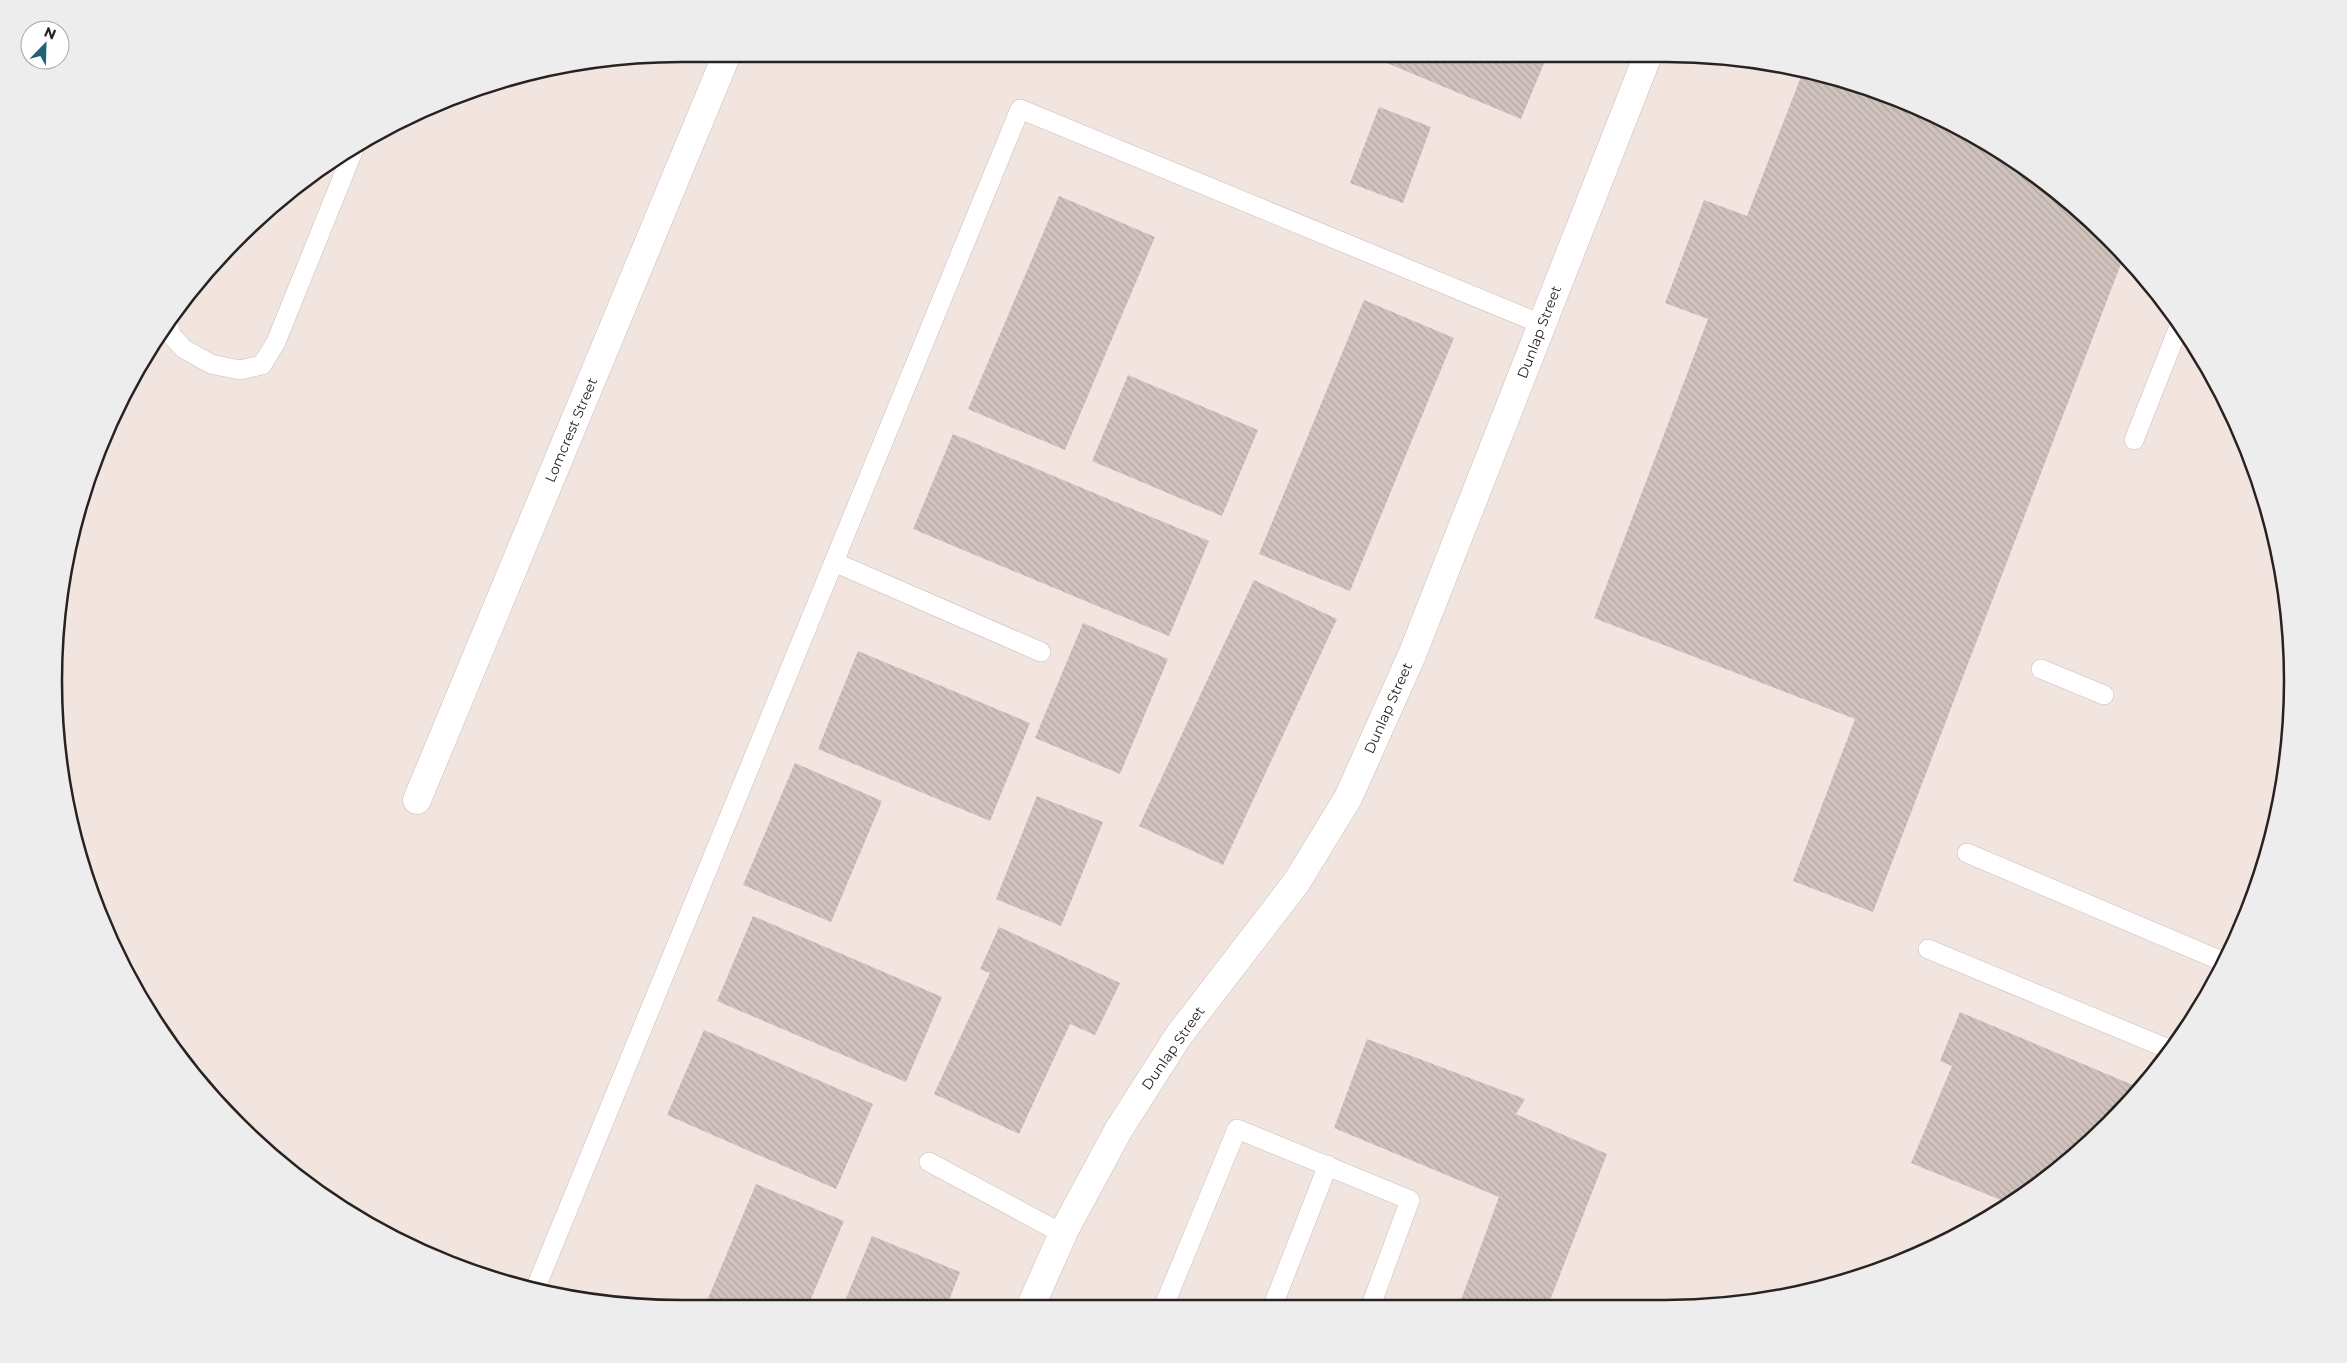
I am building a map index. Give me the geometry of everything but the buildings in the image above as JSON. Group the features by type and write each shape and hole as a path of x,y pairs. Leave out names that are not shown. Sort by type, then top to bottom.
{"street":[{"name":"Lomcrest Street","path":"417,800 723,62"},
{"name":"Dunlap Street","path":"1034,1300 1063,1234 1119,1129 1179,1035 1296,883 1348,798 1412,655 1645,62"}],"lane":[{"path":"538,1283 1020,109 1541,324"},
{"path":"171,333 184,349 211,364 240,370 262,364 276,342 350,159"},
{"path":"2134,440 2176,333"},
{"path":"834,562 1041,652"},
{"path":"2041,670 2104,695"},
{"path":"1967,853 2219,960"},
{"path":"1928,949 2164,1047"},
{"path":"1166,1300 1237,1129 1410,1200 1373,1300"},
{"path":"929,1162 1063,1234"},
{"path":"1275,1300 1328,1165"}]}
